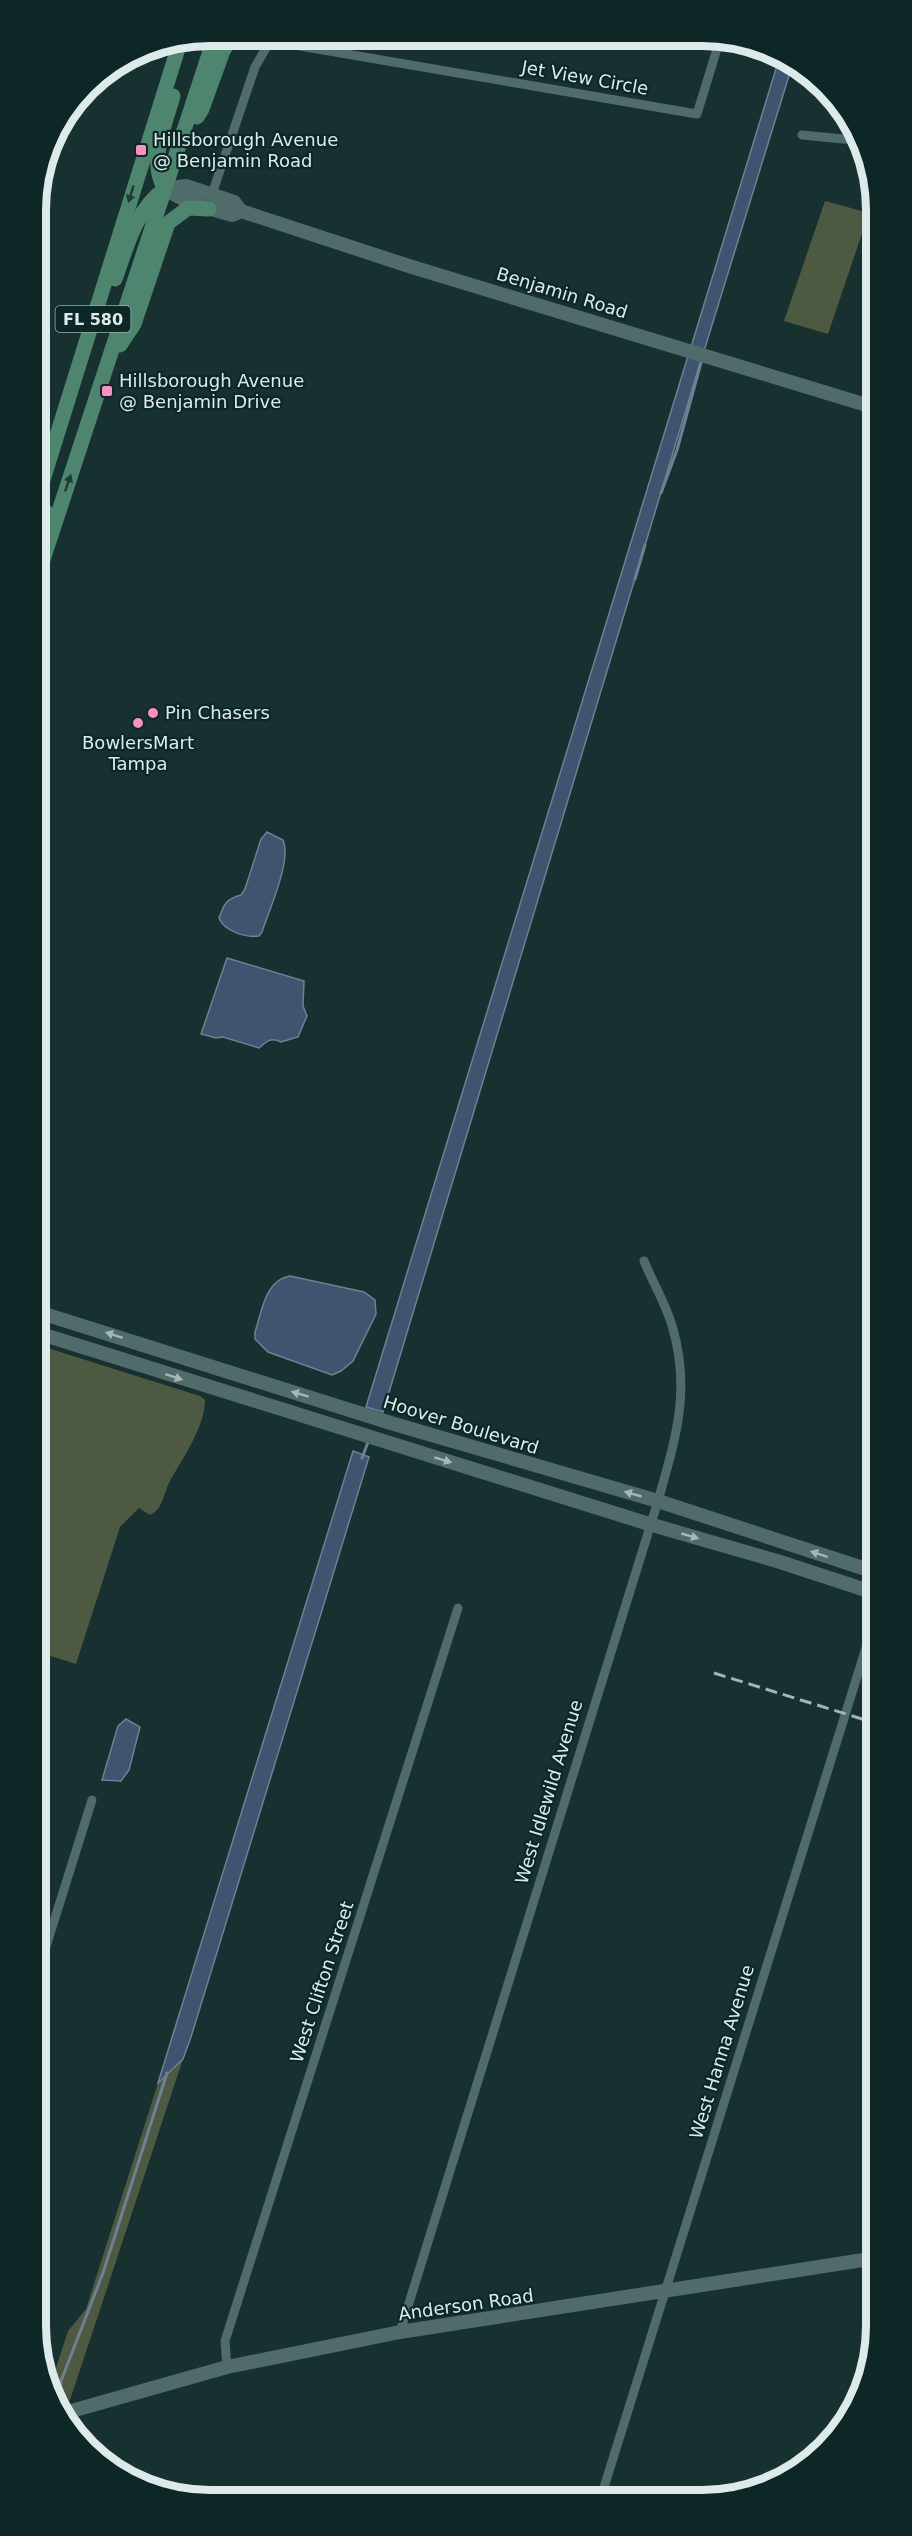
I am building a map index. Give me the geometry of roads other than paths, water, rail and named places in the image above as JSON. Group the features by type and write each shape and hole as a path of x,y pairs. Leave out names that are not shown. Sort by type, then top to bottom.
{"main road":[{"name":"FL 580","path":"47,549 212,46"},
{"path":"184,134 202,110 226,46"},
{"path":"58,430 141,214 151,199 165,189 158,178 157,158 184,49"},
{"name":"FL 580","path":"47,468 177,50"},
{"name":"Benjamin Road","path":"165,189 183,201 211,201 232,215 241,211 412,267 866,405"},
{"path":"109,363 134,324 168,223 188,208 211,201"},
{"name":"Hoover Boulevard","path":"46,1315 394,1424 658,1501 865,1569"},
{"name":"Hoover Boulevard","path":"46,1336 212,1389 347,1428 387,1443 865,1590"},
{"name":"Anderson Road","path":"74,2410 227,2367 400,2332 865,2260"}],"street":[{"path":"211,201 255,67 267,46"},
{"name":"Jet View Circle","path":"300,46 697,114 717,48"},
{"path":"802,135 850,140"},
{"name":"West Idlewild Avenue","path":"400,2332 658,1501 680,1418 682,1381 673,1328 644,1261"},
{"name":"West Clifton Street","path":"227,2367 225,2342 228,2332 458,1608"},
{"name":"West Hanna Avenue","path":"603,2490 865,1649"},
{"path":"46,1946 92,1800"}],"water":[{"path":"777,65 790,72 704,351 691,347"},
{"path":"688,356 701,360 383,1412 366,1407"},
{"path":"267,832 283,840 285,849 282,872 262,932 259,936 242,935 230,930 219,918 226,903 241,895 245,889 261,839"},
{"path":"227,958 304,981 303,1006 307,1016 298,1037 281,1042 269,1040 259,1048 223,1037 216,1038 201,1034"},
{"path":"290,1276 364,1292 375,1300 376,1314 353,1361 341,1371 332,1375 268,1352 255,1339 255,1332 270,1290 275,1283"},
{"path":"353,1451 369,1457 191,2037 183,2059 158,2083"},
{"path":"126,1719 140,1727 129,1770 121,1781 102,1780 118,1726"}],"waterway":[{"path":"661,493 677,450 702,359"},
{"path":"635,579 645,545"},
{"path":"362,1458 368,1442"},
{"path":"60,2391 61,2381 103,2273 167,2073"}],"railway":[{"path":"714,1673 865,1720"}],"place":[{"name":"Hillsborough Avenue @ Benjamin Road","path":"141,150"},
{"name":"Hillsborough Avenue @ Benjamin Drive","path":"107,391"},
{"name":"Pin Chasers","path":"153,713"},
{"name":"BowlersMart Tampa","path":"138,723"}]}
